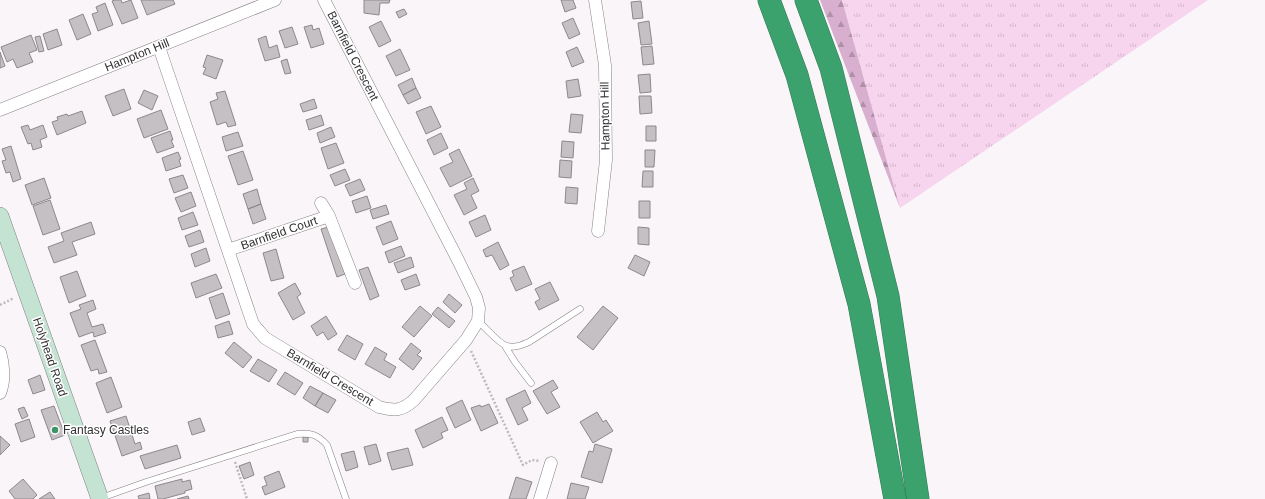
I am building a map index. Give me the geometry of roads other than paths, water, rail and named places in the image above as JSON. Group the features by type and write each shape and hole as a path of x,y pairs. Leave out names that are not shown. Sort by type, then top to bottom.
{"highway":[{"path":"769,0 797,75 859,304 895,499"},
{"path":"806,0 831,68 888,296 918,499"}],"main road":[{"name":"Holyhead Road","path":"0,216 99,499"}],"street":[{"name":"Hampton Hill","path":"0,110 275,0"},
{"name":"Barnfield Crescent","path":"159,46 253,324 265,338 379,407 399,410 414,400 466,340 478,320 479,308 476,297 324,0"},
{"name":"Hampton Hill","path":"595,0 605,65 606,160 598,231"},
{"name":"Barnfield Court","path":"321,203 329,216 355,283"},
{"name":"Barnfield Court","path":"228,250 329,216"},
{"path":"0,352 2,358 3,385 0,393"},
{"path":"540,499 551,463"}],"lane":[{"path":"505,346 521,346 580,309"},
{"path":"478,320 505,346 531,383"},
{"path":"99,499 146,482 297,434 311,433 321,438 327,445 346,499"}],"place":[{"name":"Fantasy Castles","path":"55,430"}]}
